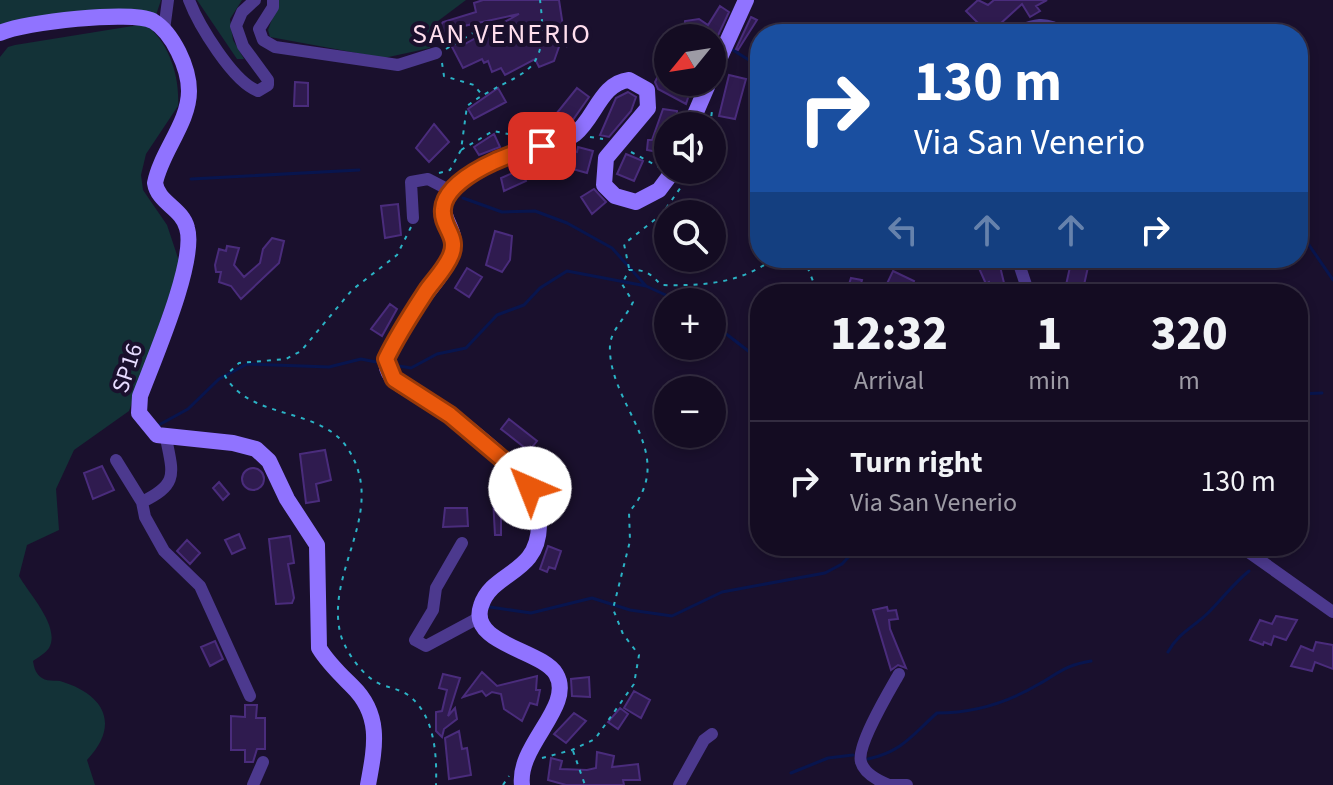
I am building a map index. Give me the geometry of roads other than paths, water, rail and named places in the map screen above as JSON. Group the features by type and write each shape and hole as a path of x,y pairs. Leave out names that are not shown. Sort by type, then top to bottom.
{"street":[{"path":"0,33 28,24 111,18 142,18 164,30 168,0"},
{"path":"189,0 212,43 247,85 258,91 268,85 268,80 243,46 236,26 242,12 255,0"},
{"path":"273,0 273,7 259,29 263,40 275,47 398,65 436,53"},
{"path":"726,44 746,0"},
{"name":"SP16","path":"164,30 183,64 189,92 155,183 159,196 184,220 189,249 138,408 149,429 166,438"},
{"path":"522,780 535,738 556,707 560,683 554,671 542,661 493,637 480,617 481,604 486,597 520,568 535,548 539,522 536,499 514,469 450,415 400,384 386,365 396,338 452,254 454,239 445,224 443,206 451,191 467,177 506,156 570,137 586,123 608,89 629,80 642,85 649,102 606,158 604,185 615,196 636,202 659,190 664,184"},
{"path":"413,218 409,187 414,180 428,179 451,191"},
{"path":"142,502 164,490 171,482 173,471 166,438 219,440 249,446 264,454 275,470 287,499 317,545 319,648 366,701 372,714 375,736 368,785"},
{"path":"116,460 142,502 145,517 164,551 200,586 250,696"},
{"path":"462,543 436,588 430,617 415,640 426,646 480,617"},
{"path":"1254,556 1333,612"},
{"path":"899,674 881,704 860,754 866,771 890,785 907,785"},
{"path":"679,785 704,740 712,734"},
{"path":"253,785 263,762"}],"waterway":[{"path":"733,50 750,61"},
{"path":"191,179 359,170"},
{"path":"463,198 502,212 535,211 567,223 612,248 646,286 654,290"},
{"path":"1308,244 1333,280"},
{"path":"393,365 411,368 437,354 466,348 497,315 524,305 540,288 567,271 646,286"},
{"path":"726,334 750,352"},
{"path":"157,426 188,409 219,379 247,364 329,367 361,359 376,362"},
{"path":"1308,394 1322,393"},
{"path":"490,607 531,613 592,598 630,610 672,616 722,592 825,573 850,556"},
{"path":"1168,652 1177,639 1249,571"},
{"path":"868,759 899,747 937,713 977,709 1002,702 1069,667 1091,661"},
{"path":"791,773 828,758 853,755"}],"district":[{"name":"SAN VENERIO","path":"502,33"}]}
